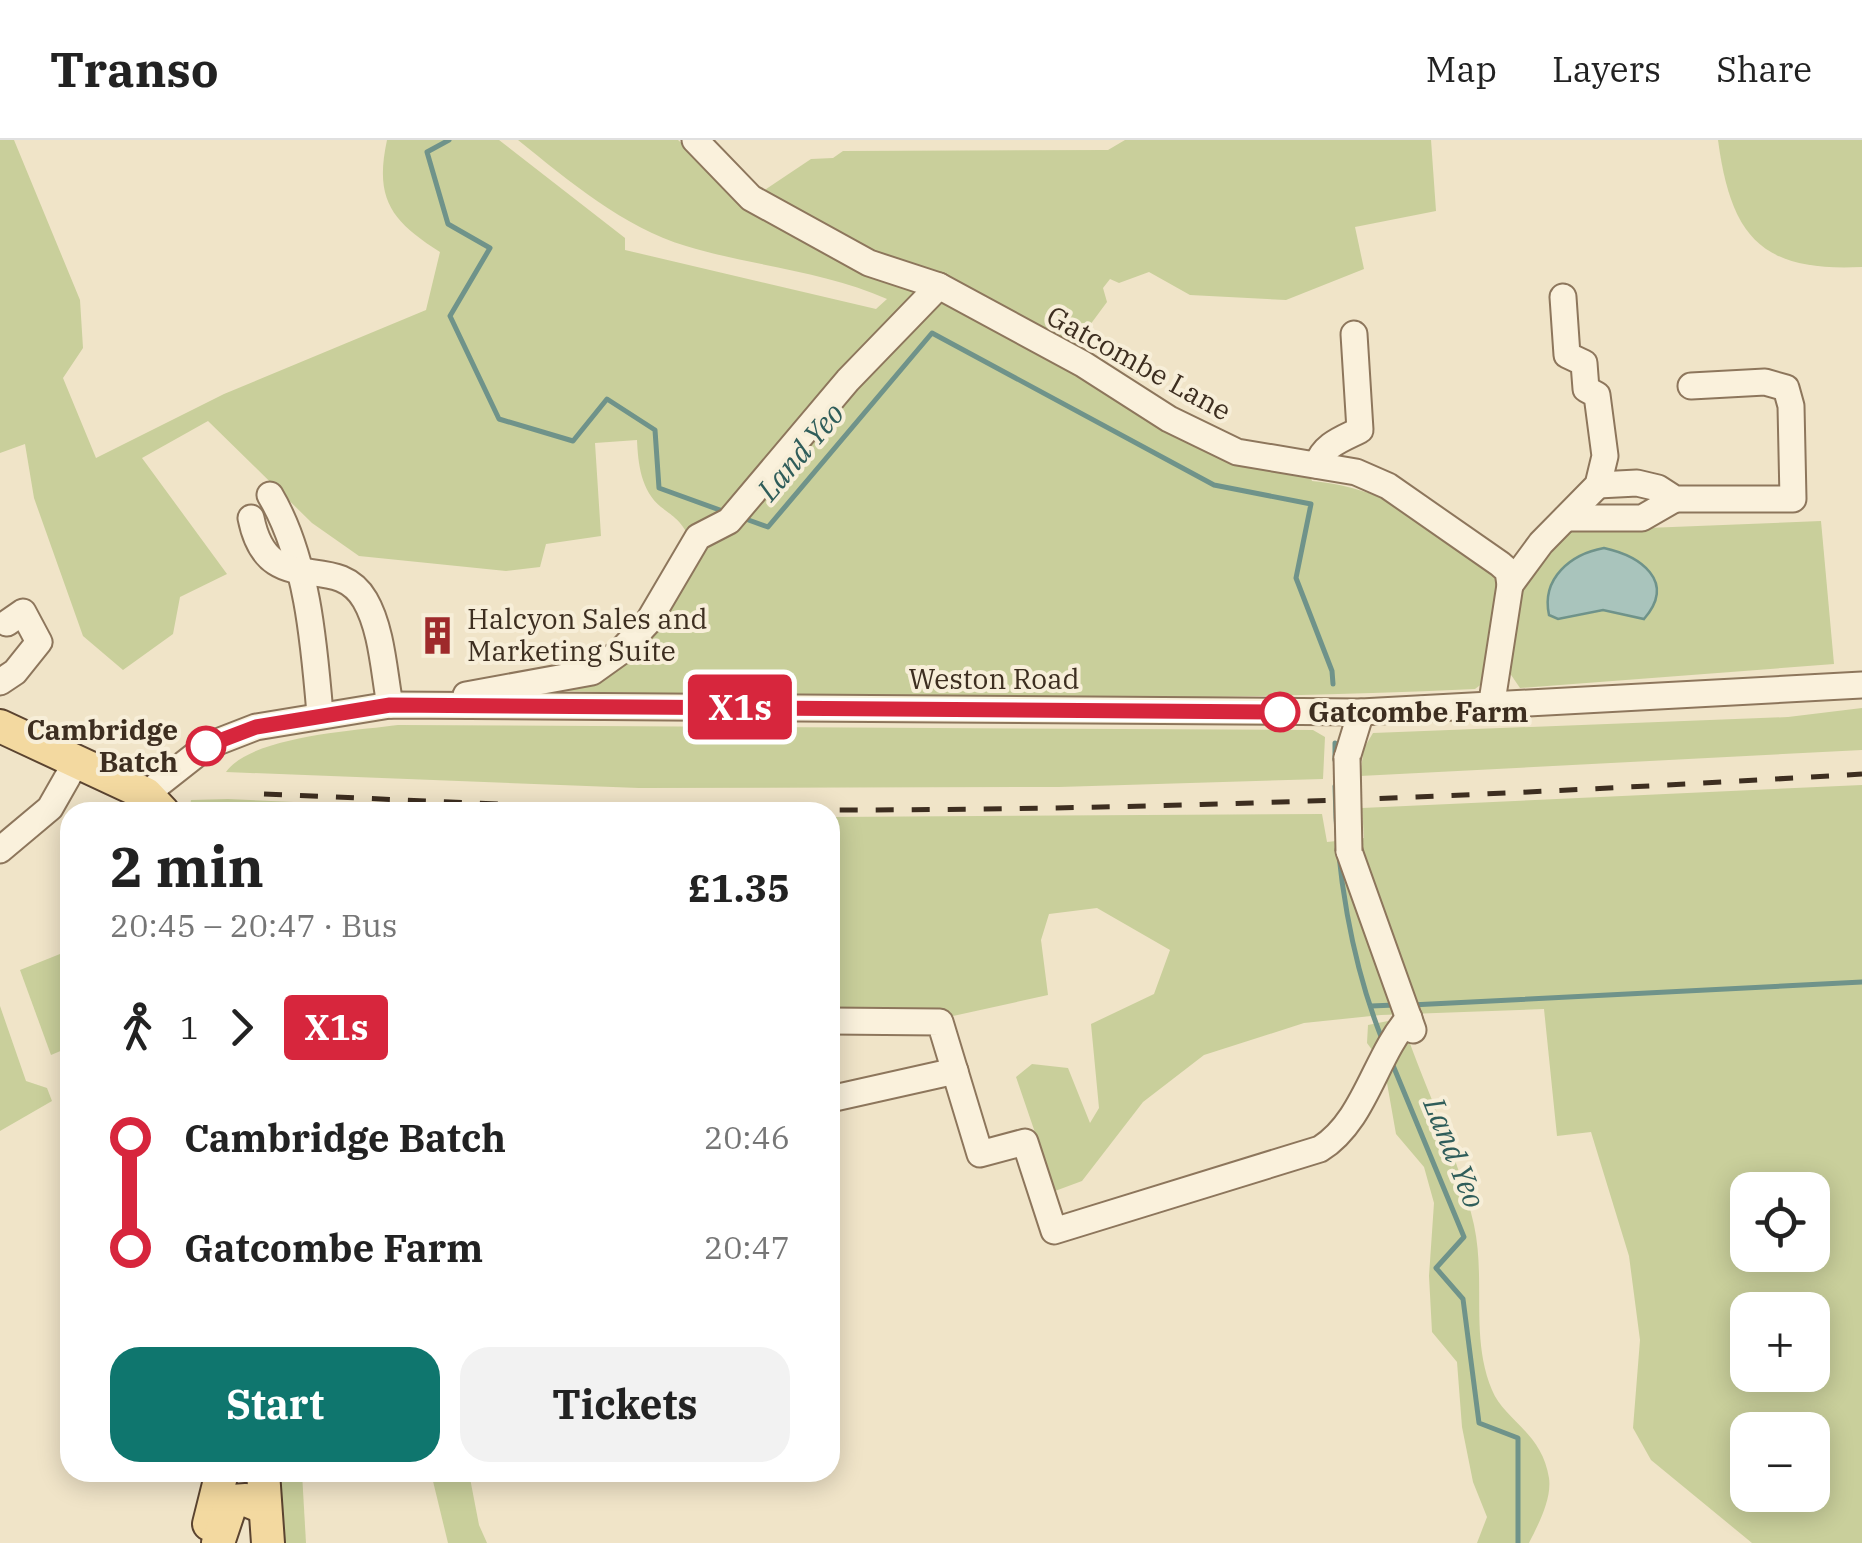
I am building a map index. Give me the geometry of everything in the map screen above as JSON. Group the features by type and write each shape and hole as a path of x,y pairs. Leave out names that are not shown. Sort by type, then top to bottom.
{"main road":[{"path":"0,726 152,802"},
{"path":"205,1543 220,1482"},
{"path":"264,1482 268,1543"},
{"path":"218,1543 232,1501 246,1500 265,1508"}],"street":[{"name":"Gatcombe Lane","path":"695,140 750,198 869,263 939,286 1220,444 1237,452 1356,472 1388,486 1500,564 1508,571 1510,585"},
{"path":"454,705 469,692 592,672 620,652 648,622 698,537 734,515 848,380 939,286"},
{"path":"1492,708 1510,585 1540,543 1598,485 1605,456 1597,395 1586,389 1584,363 1567,354 1563,297"},
{"path":"1317,465 1320,454 1332,444 1360,430 1354,334"},
{"path":"1598,485 1637,483 1658,488 1675,498 1793,499 1786,388 1764,382 1691,386"},
{"path":"270,495 282,516 299,574 320,714"},
{"path":"1566,518 1642,518 1675,498"},
{"path":"250,518 264,556 282,569 322,574 344,582 364,598 390,705"},
{"path":"0,682 15,672 39,642 23,612 6,623"},
{"name":"Weston Road","path":"155,802 206,746 256,727 390,705 1361,712 1492,708 1862,685"},
{"path":"840,1021 940,1022 980,1154 1025,1142 1054,1231 1320,1149 1340,1131 1400,1036 1395,982 1349,851 1347,758 1361,712"},
{"path":"0,850 50,808 75,764"},
{"path":"840,1096 955,1071"}],"green space":[{"path":"0,140 14,140 80,300 83,348 63,378 96,458 224,394 426,310 440,252 410,230 391,207 383,178 387,140 499,140 625,238 625,250 876,309 887,299 839,282 663,238 597,201 518,140 678,140 748,201 811,159 833,158 843,151 1108,150 1125,140 1431,140 1436,211 1355,227 1364,269 1286,300 1190,295 1149,272 1119,283 1110,279 1103,288 1107,302 1070,352 1206,431 1308,470 1312,481 1387,500 1428,523 1491,568 1502,584 1483,683 1475,689 1131,698 559,691 588,678 628,648 653,610 688,535 649,493 640,467 637,440 595,443 601,536 546,544 540,567 506,571 359,556 312,523 208,421 142,458 227,574 180,597 173,634 123,670 83,636 34,498 25,444 0,453"},
{"path":"1718,140 1862,140 1862,267 1799,263 1775,255 1757,242 1732,201"},
{"path":"1821,521 1834,664 1520,688 1507,669 1522,580 1571,531"},
{"path":"1862,708 1862,750 1360,776 1364,748 1373,733 1788,717"},
{"path":"398,725 1313,730 1325,737 1323,779 1059,787 639,788 226,772 239,760 280,743"},
{"path":"1862,785 1862,1543 1752,1543 1651,1460 1633,1428 1640,1340 1629,1256 1591,1132 1557,1136 1544,1009 1381,1015 1304,1023 1204,1055 1143,1102 1082,1181 1055,1191 1016,1077 1032,1064 1068,1068 1090,1123 1099,1108 1091,1024 1154,994 1170,950 1097,908 1049,914 1041,940 1048,995 953,1016 840,1017 840,817 1322,814 1327,842 1364,838 1362,808"},
{"path":"228,799 296,802 191,802"},
{"path":"60,954 60,1051 51,1055 20,970"},
{"path":"0,1006 26,1081 47,1088 52,1101 0,1131"},
{"path":"1393,1020 1408,1038 1468,1201 1477,1246 1485,1370 1498,1401 1531,1438 1545,1462 1548,1494 1529,1543 1477,1543 1487,1517 1473,1482 1462,1427 1457,1362 1432,1332 1429,1276 1434,1203 1424,1167 1396,1134 1384,1066 1367,1043 1368,1025"},
{"path":"274,1482 303,1482 306,1543 280,1543"},
{"path":"433,1482 471,1482 479,1525 487,1543 448,1543"}],"water":[{"path":"1604,548 1630,557 1650,572 1657,593 1644,619 1603,610 1558,619 1549,615 1550,590 1561,570 1580,556"}],"waterway":[{"name":"Land Yeo","path":"449,140 427,152 448,224 490,248 450,316 499,419 573,441 607,399 655,430 659,488 728,513"},
{"name":"Land Yeo","path":"743,518 768,527 932,333 1214,485 1311,504 1296,578 1332,671 1333,684"},
{"name":"Land Yeo","path":"1335,743 1335,760"},
{"name":"Land Yeo","path":"1335,786 1347,914 1382,1039"},
{"path":"1411,1005 1862,982"},
{"path":"1371,1006 1395,1005"},
{"name":"Land Yeo","path":"1392,1063 1464,1237 1436,1268 1463,1299 1479,1423 1518,1438 1518,1543"}],"railway":[{"path":"840,810 1099,807 1405,797 1862,774"},
{"path":"264,794 468,802"}],"bus line":[{"name":"X1s","path":"206,746 256,727 327,712 390,705 1280,712"}],"place":[{"name":"Halcyon Sales and Marketing Suite","path":"437,635"},
{"name":"Gatcombe Farm","path":"1280,712"},
{"name":"Cambridge Batch","path":"206,746"}]}
